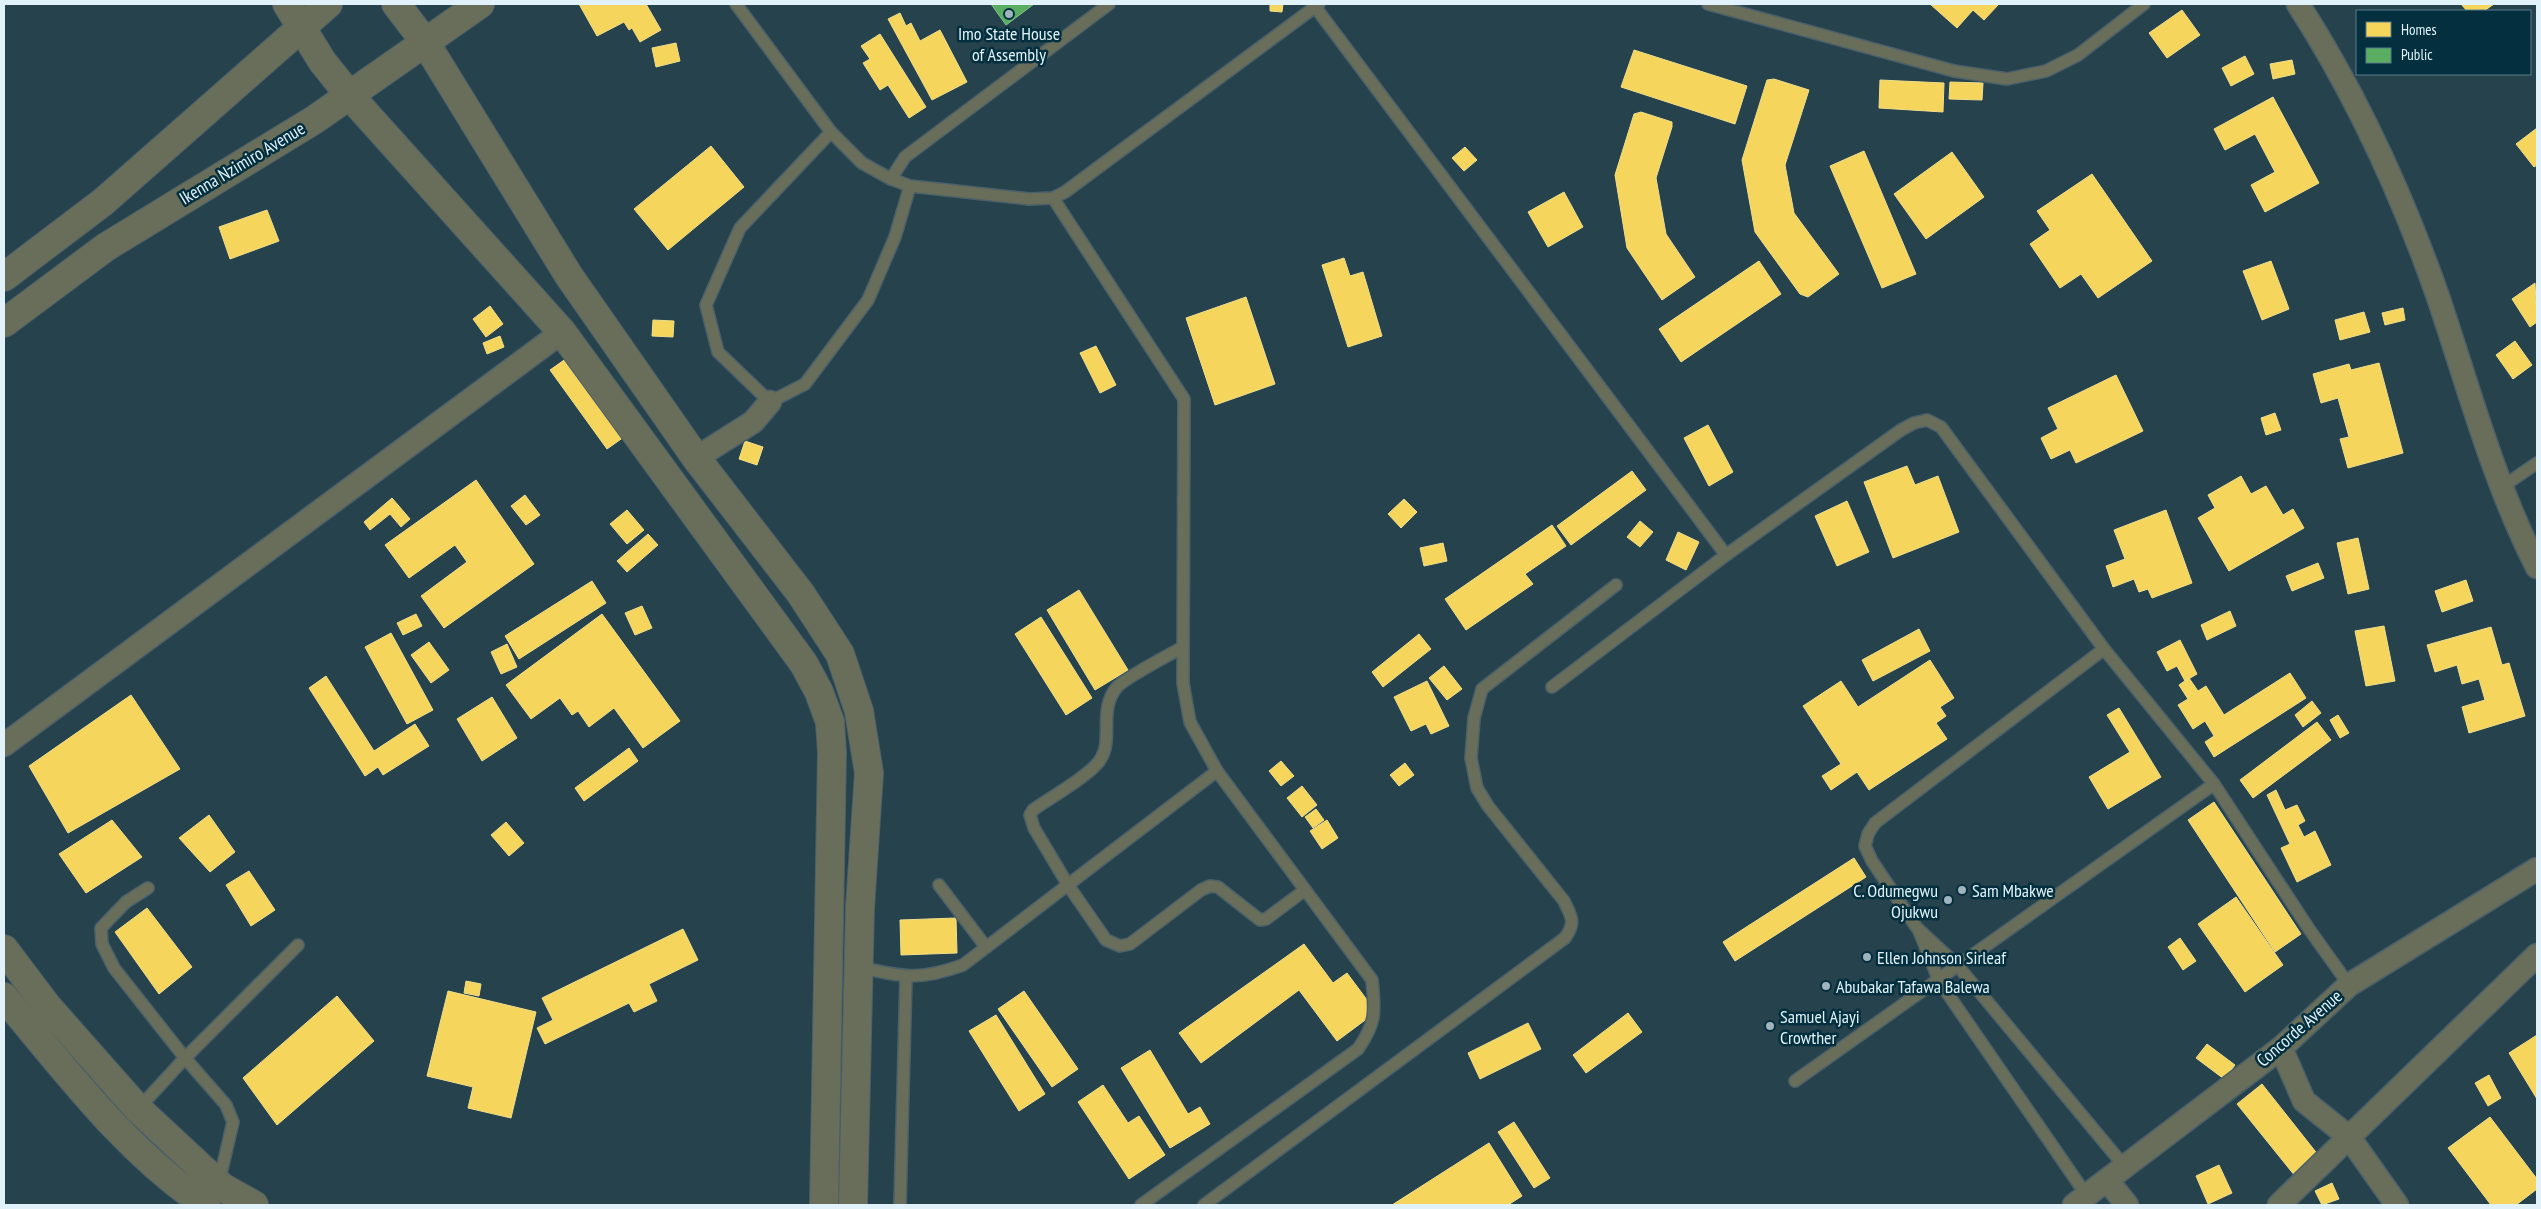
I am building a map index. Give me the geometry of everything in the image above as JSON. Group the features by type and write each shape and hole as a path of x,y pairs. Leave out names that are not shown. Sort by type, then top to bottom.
{"street":[{"path":"4,277 104,202 293,15 328,4"},
{"path":"396,4 424,42 569,276 696,458 801,594 840,654 859,711 869,774 859,967 854,1205"},
{"name":"Ikenna Nzimiro Avenue","path":"4,322 106,246 350,96 480,4"},
{"path":"2298,4 2326,48 2390,174 2436,291 2502,488 2537,567"},
{"path":"293,15 350,96 562,332 804,664 819,692 830,722 832,752 824,1205"},
{"path":"4,746 562,332"},
{"path":"696,458 753,422 770,402"},
{"path":"819,692 849,683"},
{"name":"Concorde Avenue","path":"2080,1200 2281,1048 2349,985 2537,870"},
{"path":"4,950 47,1006 212,1195"},
{"path":"2279,1205 2537,955"},
{"path":"4,997 119,1132 190,1194 212,1195 254,1205"},
{"path":"2281,1048 2304,1101 2349,1137 2397,1205"},
{"path":"2116,1173 2127,1205"}],"lane":[{"path":"736,4 831,132 862,163 891,179 910,186 1029,199 1053,198 1065,192 1316,5 1726,555"},
{"path":"891,179 905,157 1109,4"},
{"path":"1708,4 1954,71 2007,79 2046,72 2078,55 2144,4"},
{"path":"1746,14 1753,4"},
{"path":"831,132 740,228 706,305 718,352 770,402 805,384 868,300 895,237 910,186"},
{"path":"1053,198 1184,399 1183,683 1190,722 1217,771 1372,980 1375,1010 1372,1030 1358,1049 1141,1205"},
{"path":"1552,687 1726,555 1901,430 1914,423 1928,420 1941,427 2104,649 2214,784 2309,929 2349,985"},
{"path":"2502,488 2537,464"},
{"path":"1204,1205 1565,938 1573,927 1572,917 1564,901 1488,806 1477,788 1470,758 1474,718 1482,689 1616,585"},
{"path":"1183,647 1118,685 1111,695 1106,709 1107,746 1097,765 1033,810 1030,815 1034,828 1068,885 1106,940 1120,946 1130,944 1201,890 1210,886 1218,887 1260,920 1266,919 1305,890"},
{"path":"2080,1200 1938,981 1917,928 1872,861 1865,846 1868,834 1875,823 2104,649"},
{"path":"859,967 906,977 944,972 962,965 1217,771"},
{"path":"1795,1081 2214,784"},
{"path":"939,885 986,947"},
{"path":"148,888 126,902 101,928 102,944 114,968 185,1058 226,1106 233,1122 212,1195"},
{"path":"1917,928 1957,966 2116,1173"},
{"path":"138,1110 185,1058 298,945"},
{"path":"900,1205 906,977"}],"building: Homes":[{"path":"579,4 646,4 661,30 640,42 632,28 629,30 624,22 597,36"},
{"path":"1270,4 1283,4 1282,12 1270,11"},
{"path":"1930,4 1999,4 1984,20 1973,10 1957,28"},
{"path":"2461,4 2494,4 2485,10 2466,10"},
{"path":"2182,10 2200,35 2167,58 2149,33"},
{"path":"900,13 906,26 911,23 920,41 940,30 967,82 932,100 888,19"},
{"path":"880,34 926,107 909,118 888,85 880,90 863,63 870,59 861,46"},
{"path":"676,43 680,61 656,67 652,48"},
{"path":"1634,50 1747,86 1735,124 1621,87"},
{"path":"2245,56 2254,74 2231,86 2222,68"},
{"path":"2292,60 2295,74 2273,79 2270,64"},
{"path":"1774,79 1809,90 1785,165 1794,213 1839,274 1808,297 1800,294 1755,232 1742,160 1767,80"},
{"path":"1880,80 1944,83 1943,112 1879,108"},
{"path":"1950,82 1983,83 1982,100 1949,99"},
{"path":"2273,97 2319,183 2265,212 2251,185 2275,172 2255,134 2225,150 2214,129"},
{"path":"1641,112 1672,122 1656,178 1666,234 1695,277 1662,300 1627,248 1615,175 1634,114"},
{"path":"2537,128 2537,165 2534,167 2516,144"},
{"path":"711,146 744,187 668,250 634,209"},
{"path":"1465,147 1477,160 1464,171 1452,158"},
{"path":"1864,151 1916,274 1882,288 1830,166"},
{"path":"1952,152 1984,197 1926,239 1894,194"},
{"path":"2092,174 2152,261 2098,298 2081,274 2060,288 2030,244 2050,230 2037,211"},
{"path":"1564,192 1583,227 1548,247 1528,212"},
{"path":"267,210 279,241 230,259 219,227"},
{"path":"1344,258 1350,276 1363,272 1382,336 1348,347 1322,265"},
{"path":"1759,261 1781,294 1681,362 1659,329"},
{"path":"2271,261 2289,309 2262,320 2243,271"},
{"path":"2535,283 2537,322 2530,327 2512,299"},
{"path":"1246,297 1275,384 1215,405 1186,318"},
{"path":"490,306 503,324 486,337 473,319"},
{"path":"2403,308 2405,320 2385,325 2382,313"},
{"path":"2364,312 2370,332 2340,340 2335,320"},
{"path":"653,320 674,321 673,337 652,336"},
{"path":"500,336 504,347 487,354 483,343"},
{"path":"2515,341 2532,365 2513,379 2496,355"},
{"path":"1096,346 1116,385 1100,393 1080,353"},
{"path":"567,358 624,437 607,449 550,370"},
{"path":"2379,363 2403,453 2348,468 2340,439 2349,437 2338,398 2321,403 2313,374 2349,364 2351,370"},
{"path":"2116,375 2143,431 2076,463 2070,450 2051,459 2041,438 2058,429 2048,408"},
{"path":"2275,413 2281,430 2266,435 2261,418"},
{"path":"1708,425 1733,472 1709,486 1684,438"},
{"path":"745,441 763,447 757,465 739,459"},
{"path":"1907,466 1915,485 1938,476 1959,532 1893,558 1864,482"},
{"path":"1632,471 1646,490 1571,545 1557,526"},
{"path":"2241,476 2251,494 2266,486 2283,515 2293,509 2304,528 2229,571 2198,518 2215,508 2208,495"},
{"path":"476,480 534,564 444,628 421,596 467,562 455,545 409,578 385,545"},
{"path":"525,495 540,515 526,525 511,506"},
{"path":"392,498 410,519 401,527 390,514 370,530 364,522"},
{"path":"1404,499 1417,512 1401,528 1388,514"},
{"path":"1847,501 1869,552 1837,566 1815,516"},
{"path":"627,510 644,530 627,544 610,524"},
{"path":"2166,510 2192,583 2152,598 2148,589 2139,592 2134,579 2113,587 2106,566 2125,559 2114,530"},
{"path":"1640,521 1653,532 1640,547 1627,537"},
{"path":"1552,525 1566,546 1525,574 1533,584 1466,630 1445,599"},
{"path":"1678,532 1699,542 1686,570 1666,560"},
{"path":"648,534 658,545 627,572 617,561"},
{"path":"2358,538 2369,589 2348,594 2337,543"},
{"path":"1443,543 1447,561 1424,566 1420,548"},
{"path":"2318,563 2324,578 2292,591 2286,576"},
{"path":"2466,580 2473,601 2442,612 2435,591"},
{"path":"592,581 606,603 519,659 505,636"},
{"path":"1079,590 1128,670 1095,690 1047,610"},
{"path":"642,606 652,628 635,635 625,613"},
{"path":"2230,611 2236,626 2207,640 2201,625"},
{"path":"416,614 422,626 403,635 397,623"},
{"path":"602,614 680,721 643,748 614,708 589,727 578,711 572,715 560,698 531,719 506,685"},
{"path":"1041,617 1092,698 1066,715 1015,634"},
{"path":"2384,626 2395,681 2366,686 2355,631"},
{"path":"2491,627 2502,665 2509,663 2525,716 2469,733 2462,707 2485,700 2479,679 2462,684 2457,665 2435,672 2427,645"},
{"path":"1919,629 1930,651 1873,681 1862,660"},
{"path":"391,633 433,710 407,724 365,647"},
{"path":"1419,634 1431,649 1383,687 1372,672"},
{"path":"2180,640 2197,674 2185,681 2177,666 2167,671 2157,652"},
{"path":"429,642 449,670 431,683 411,655"},
{"path":"507,644 517,667 501,674 491,652"},
{"path":"1930,660 1954,698 1940,707 1946,716 1936,723 1947,739 1869,790 1857,772 1831,790 1822,776 1841,764 1803,706 1841,681 1858,707"},
{"path":"1444,666 1462,689 1447,700 1429,678"},
{"path":"2290,673 2306,698 2214,757 2205,742 2214,736 2205,721 2193,729 2178,705 2188,699 2179,685 2189,678 2198,691 2206,686 2224,715"},
{"path":"326,676 374,751 415,724 429,746 383,775 378,767 365,776 309,688"},
{"path":"1427,681 1449,726 1431,734 1426,724 1411,731 1394,697"},
{"path":"131,695 180,769 68,833 29,766"},
{"path":"492,697 517,738 482,761 457,719"},
{"path":"2312,701 2321,713 2303,727 2295,715"},
{"path":"2119,708 2161,777 2108,809 2089,777 2130,752 2107,715"},
{"path":"2338,715 2349,733 2340,738 2330,720"},
{"path":"2317,722 2331,740 2253,798 2240,780"},
{"path":"629,748 638,761 584,801 575,788"},
{"path":"1281,761 1294,776 1281,786 1269,771"},
{"path":"1405,763 1414,775 1399,786 1390,775"},
{"path":"1302,786 1317,805 1302,817 1287,798"},
{"path":"2276,790 2285,810 2297,805 2305,821 2298,825 2304,837 2315,831 2331,865 2297,882 2281,848 2290,844 2267,795"},
{"path":"2214,802 2301,934 2275,952 2188,820"},
{"path":"1316,809 1324,820 1313,828 1305,817"},
{"path":"209,815 235,852 210,872 179,838"},
{"path":"112,820 142,857 86,893 59,854"},
{"path":"1327,820 1338,838 1322,849 1310,831"},
{"path":"506,822 524,843 509,856 491,835"},
{"path":"1854,858 1866,877 1735,961 1723,942"},
{"path":"249,871 275,910 251,926 226,885"},
{"path":"2236,897 2283,965 2245,992 2198,924"},
{"path":"147,908 192,967 159,994 115,932"},
{"path":"956,918 957,953 901,955 900,920"},
{"path":"683,929 698,960 649,984 657,1001 634,1012 629,1003 545,1044 537,1028 553,1020 542,998"},
{"path":"2180,938 2196,961 2183,970 2168,947"},
{"path":"1304,944 1333,983 1347,973 1376,1012 1337,1041 1299,990 1201,1063 1179,1033"},
{"path":"466,981 481,984 479,996 464,993"},
{"path":"448,991 536,1012 511,1118 468,1108 473,1087 427,1076"},
{"path":"1024,991 1078,1069 1052,1087 998,1009"},
{"path":"337,996 374,1041 277,1125 243,1078"},
{"path":"1628,1013 1642,1032 1586,1073 1573,1055"},
{"path":"996,1015 1045,1094 1019,1111 969,1031"},
{"path":"1528,1023 1541,1049 1480,1079 1468,1053"},
{"path":"2537,1035 2537,1099 2509,1053"},
{"path":"2207,1044 2235,1065 2224,1079 2196,1058"},
{"path":"1150,1050 1188,1114 1200,1107 1210,1124 1170,1148 1121,1068"},
{"path":"2489,1075 2501,1098 2488,1106 2475,1083"},
{"path":"2262,1084 2319,1156 2295,1176 2237,1104"},
{"path":"1103,1085 1128,1123 1139,1116 1165,1155 1129,1179 1078,1102"},
{"path":"2490,1117 2537,1179 2537,1189 2516,1205 2491,1205 2448,1148"},
{"path":"1514,1122 1550,1178 1534,1188 1498,1132"},
{"path":"1489,1143 1522,1196 1508,1205 1392,1205"},
{"path":"2219,1165 2232,1193 2208,1204 2196,1176"},
{"path":"2332,1183 2339,1199 2322,1205 2315,1191"}],"building: Public":[{"name":"Imo State House of Assembly","path":"991,4 1034,4 1006,25"}],"place":[{"name":"Imo State House of Assembly","path":"1009,14"},
{"name":"Sam Mbakwe","path":"1962,890"},
{"name":"C. Odumegwu Ojukwu","path":"1948,900"},
{"name":"Ellen Johnson Sirleaf","path":"1867,957"},
{"name":"Abubakar Tafawa Balewa","path":"1826,986"},
{"name":"Samuel Ajayi Crowther","path":"1770,1026"}]}
